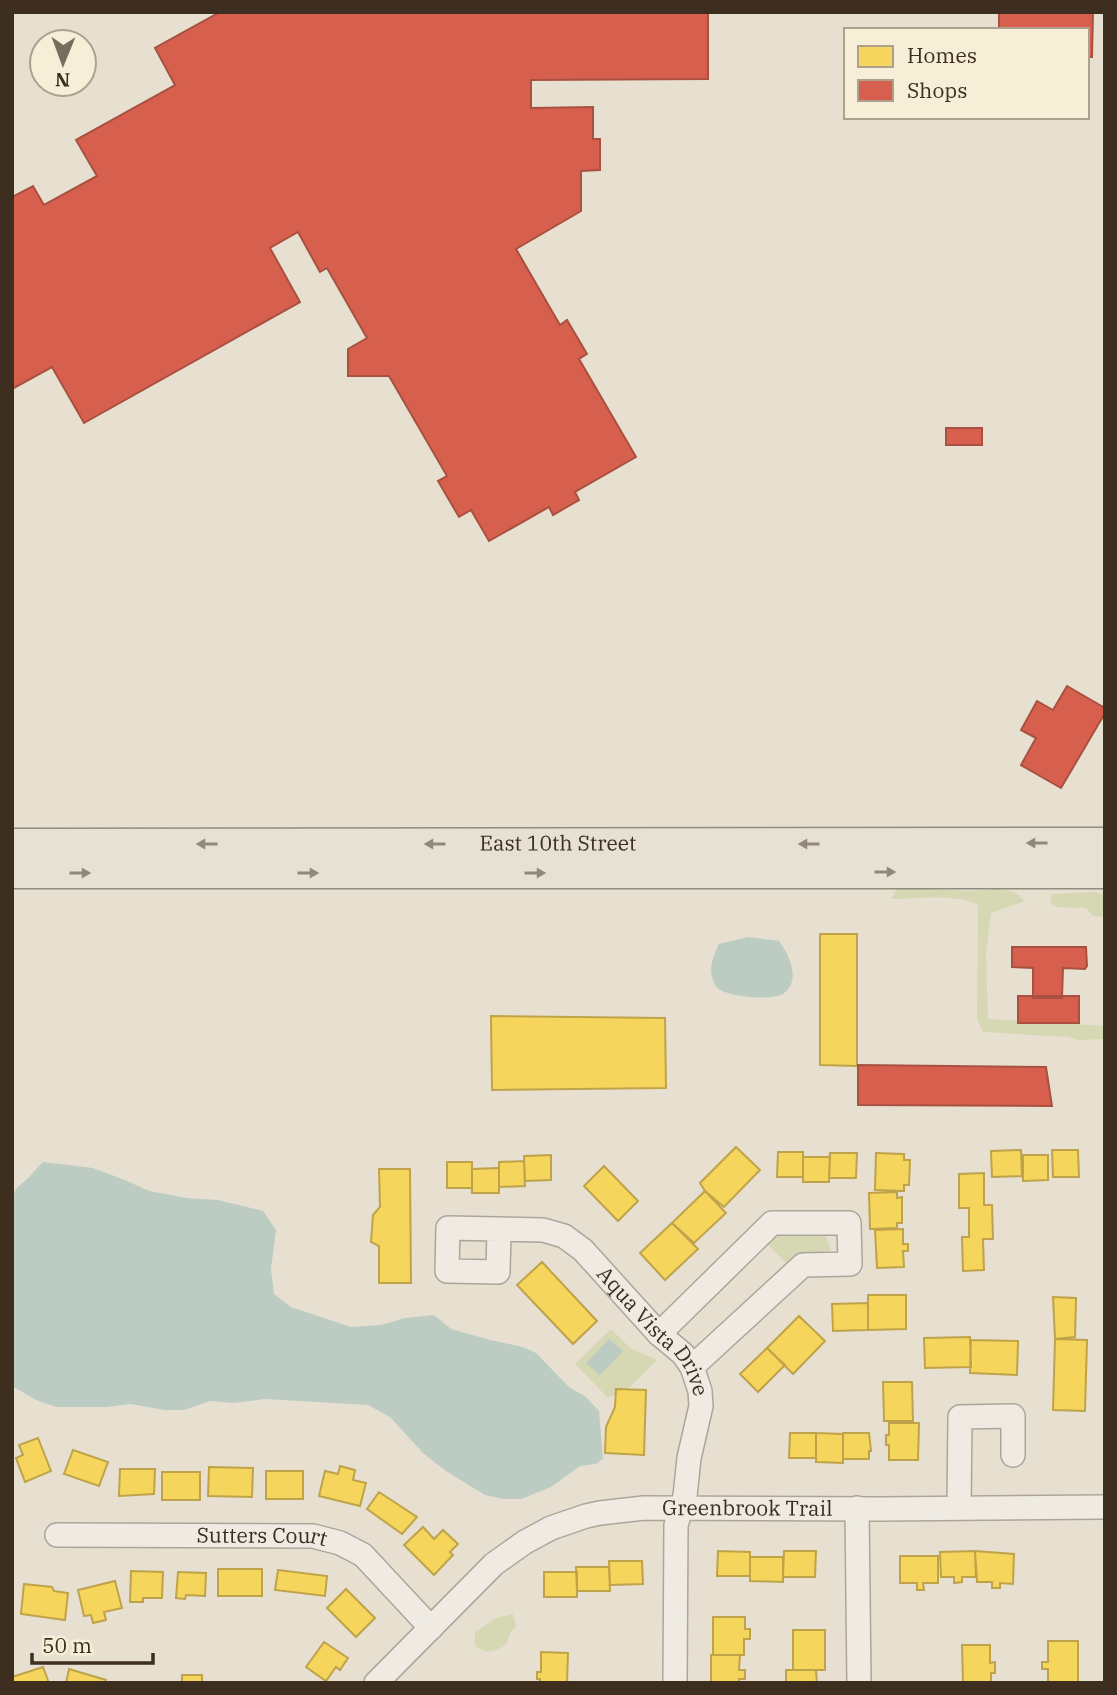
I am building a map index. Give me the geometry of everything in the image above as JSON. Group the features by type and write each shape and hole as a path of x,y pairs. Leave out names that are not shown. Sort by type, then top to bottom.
{"main road":[{"name":"East 10th Street","path":"12,844 1105,843"},
{"name":"East 10th Street","path":"12,873 1105,873"}],"street":[{"path":"659,1334 772,1223 849,1223 850,1264 803,1265 692,1367"},
{"name":"Aqua Vista Drive","path":"499,1230 543,1230 559,1234 575,1243 659,1334 683,1354 692,1367 700,1391 700,1411 676,1529 675,1683"},
{"path":"959,1508 960,1417 1013,1416 1013,1455"},
{"name":"Greenbrook Trail","path":"376,1683 495,1564 525,1542 551,1528 586,1516 630,1509 681,1508 1105,1507"},
{"path":"857,1508 859,1683"},
{"name":"Sutters Court","path":"57,1535 313,1536 328,1539 343,1544 369,1560 431,1628"}],"green space":[{"path":"897,888 972,891 1001,889 1014,892 1025,901 991,913 986,956 988,1019 1105,1026 1105,1039 1078,1040 983,1032 977,1020 978,905 947,898 891,899"},
{"path":"1095,892 1105,896 1105,917 1093,916 1086,908 1057,907 1050,903 1052,894"},
{"path":"810,1223 824,1232 831,1250 799,1257 789,1266 764,1241 767,1235"},
{"path":"611,1329 630,1348 657,1360 628,1389 608,1398 575,1364"},
{"path":"513,1614 516,1627 511,1631 506,1645 490,1651 475,1646 475,1632 496,1618"}],"shaded area":[{"path":"748,937 779,941 783,946 793,975 789,989 783,994 760,998 741,996 724,992 715,985 711,966 719,944"},
{"path":"43,1162 93,1168 149,1191 218,1200 263,1211 276,1230 271,1269 274,1294 291,1307 351,1327 381,1325 405,1318 434,1315 451,1329 523,1347 536,1353 569,1387 586,1397 599,1411 603,1459 596,1464 580,1466 551,1487 521,1499 503,1499 485,1495 446,1471 423,1453 390,1417 368,1405 265,1399 234,1403 210,1401 184,1410 164,1410 131,1404 56,1407 36,1400 12,1386 12,1199 16,1189"},
{"path":"609,1339 623,1351 600,1375 586,1363"}],"building: Homes":[{"path":"820,934 857,934 857,1066 820,1065"},
{"path":"491,1016 665,1018 666,1088 492,1090"},
{"path":"736,1147 760,1170 724,1207 705,1191 700,1183"},
{"path":"1021,1150 1022,1176 992,1177 991,1151"},
{"path":"1052,1150 1078,1150 1079,1177 1053,1177"},
{"path":"778,1152 803,1152 803,1177 777,1177"},
{"path":"830,1153 857,1153 856,1178 829,1178"},
{"path":"876,1153 904,1154 904,1160 910,1160 909,1185 904,1185 904,1191 875,1190"},
{"path":"551,1155 551,1180 525,1181 524,1156"},
{"path":"1023,1155 1048,1155 1048,1180 1023,1181"},
{"path":"803,1157 830,1157 829,1182 803,1182"},
{"path":"524,1161 525,1186 499,1187 499,1162"},
{"path":"447,1162 472,1162 472,1188 447,1188"},
{"path":"604,1166 638,1201 618,1221 584,1186"},
{"path":"499,1168 499,1193 472,1193 472,1169"},
{"path":"379,1169 410,1169 411,1283 379,1283 379,1246 371,1242 373,1215 380,1207"},
{"path":"984,1173 984,1205 992,1205 993,1239 983,1239 984,1270 963,1271 962,1237 969,1237 969,1208 959,1208 959,1174"},
{"path":"705,1191 726,1213 694,1243 672,1223"},
{"path":"897,1192 897,1198 902,1197 902,1223 897,1223 897,1228 870,1229 869,1193"},
{"path":"672,1223 698,1249 665,1280 640,1253"},
{"path":"903,1229 903,1244 908,1244 908,1251 903,1251 904,1267 877,1268 875,1230"},
{"path":"542,1262 597,1321 573,1344 517,1285"},
{"path":"868,1295 906,1295 906,1329 868,1330"},
{"path":"1053,1297 1076,1298 1075,1337 1055,1339"},
{"path":"868,1303 868,1330 833,1331 832,1304"},
{"path":"799,1316 825,1341 793,1374 767,1348"},
{"path":"970,1337 971,1367 925,1368 924,1338"},
{"path":"1055,1339 1087,1340 1085,1411 1053,1410"},
{"path":"971,1340 1018,1341 1017,1375 970,1373"},
{"path":"767,1348 785,1365 758,1392 740,1374"},
{"path":"883,1382 912,1382 913,1421 884,1421"},
{"path":"616,1389 646,1390 644,1455 605,1453 606,1427 615,1407"},
{"path":"889,1423 919,1423 918,1460 889,1460 886,1435 889,1435"},
{"path":"790,1433 816,1433 816,1458 789,1458"},
{"path":"816,1433 843,1434 843,1463 816,1462"},
{"path":"843,1433 869,1433 869,1459 843,1459"},
{"path":"38,1438 51,1471 25,1482 16,1458 23,1455 19,1445"},
{"path":"73,1450 108,1462 99,1486 64,1474"},
{"path":"340,1466 355,1470 353,1480 366,1483 360,1506 319,1496 325,1471 338,1474"},
{"path":"209,1467 253,1468 252,1497 208,1496"},
{"path":"120,1469 155,1469 154,1494 119,1496"},
{"path":"266,1471 303,1471 303,1499 266,1499"},
{"path":"162,1472 200,1472 200,1500 162,1500"},
{"path":"379,1492 417,1517 402,1534 367,1509"},
{"path":"423,1527 434,1539 443,1530 458,1544 450,1552 453,1555 434,1575 404,1545"},
{"path":"718,1551 750,1552 750,1576 717,1576"},
{"path":"784,1551 816,1551 815,1577 783,1577"},
{"path":"975,1551 1014,1554 1013,1584 1000,1583 1000,1588 992,1588 992,1582 977,1582"},
{"path":"975,1551 976,1577 962,1577 962,1582 954,1583 954,1577 941,1577 940,1552"},
{"path":"900,1556 938,1556 938,1583 923,1583 924,1590 917,1590 917,1583 900,1583"},
{"path":"750,1557 783,1557 783,1582 750,1581"},
{"path":"609,1561 642,1561 643,1584 610,1585"},
{"path":"576,1567 609,1567 610,1591 577,1591"},
{"path":"218,1569 262,1569 262,1596 218,1596"},
{"path":"278,1570 327,1576 325,1596 275,1590"},
{"path":"131,1571 163,1572 162,1598 143,1598 143,1602 130,1602"},
{"path":"178,1572 206,1573 205,1596 186,1595 185,1599 176,1598"},
{"path":"544,1572 577,1572 577,1597 544,1597"},
{"path":"115,1581 122,1608 104,1612 106,1620 93,1623 91,1615 84,1616 78,1590"},
{"path":"24,1584 52,1587 54,1591 68,1593 65,1620 21,1614"},
{"path":"346,1589 375,1618 356,1637 327,1608"},
{"path":"713,1617 745,1617 745,1629 750,1629 750,1639 744,1639 744,1655 713,1655"},
{"path":"793,1630 825,1630 825,1670 793,1670"},
{"path":"1048,1641 1078,1641 1078,1683 1048,1683 1048,1669 1042,1669 1042,1662 1048,1662"},
{"path":"324,1642 348,1658 340,1670 336,1667 326,1681 306,1667"},
{"path":"962,1645 990,1645 990,1663 995,1662 991,1683 963,1683"},
{"path":"541,1652 568,1653 567,1683 540,1683 537,1672 541,1672"},
{"path":"711,1655 740,1655 739,1670 745,1670 745,1679 739,1679 739,1683 711,1683"},
{"path":"43,1667 49,1683 12,1683 12,1677"},
{"path":"69,1669 106,1680 105,1683 66,1683"},
{"path":"786,1670 816,1670 817,1683 786,1683"},
{"path":"182,1675 202,1675 202,1683 182,1683"}],"building: Shops":[{"path":"220,12 708,12 708,79 531,80 531,108 593,107 593,139 600,139 600,170 581,171 581,211 516,249 560,325 567,320 587,354 579,359 636,457 575,492 579,500 553,515 549,507 489,541 471,510 459,517 438,481 447,476 389,376 348,376 348,349 367,338 327,268 320,272 298,232 270,248 300,302 84,423 52,367 12,389 12,197 33,186 44,205 97,176 76,140 175,85 155,48"},
{"path":"999,12 1093,12 1092,57 1089,57 1089,28 999,28"},
{"path":"946,428 982,428 982,445 946,445"},
{"path":"1067,686 1105,708 1105,713 1061,788 1021,765 1036,738 1021,730 1037,701 1053,710"},
{"path":"1012,947 1086,947 1087,966 1085,969 1063,968 1062,998 1033,998 1033,968 1012,967"},
{"path":"1018,996 1079,996 1079,1023 1018,1023"},
{"path":"858,1065 1046,1067 1052,1106 858,1105"}]}
